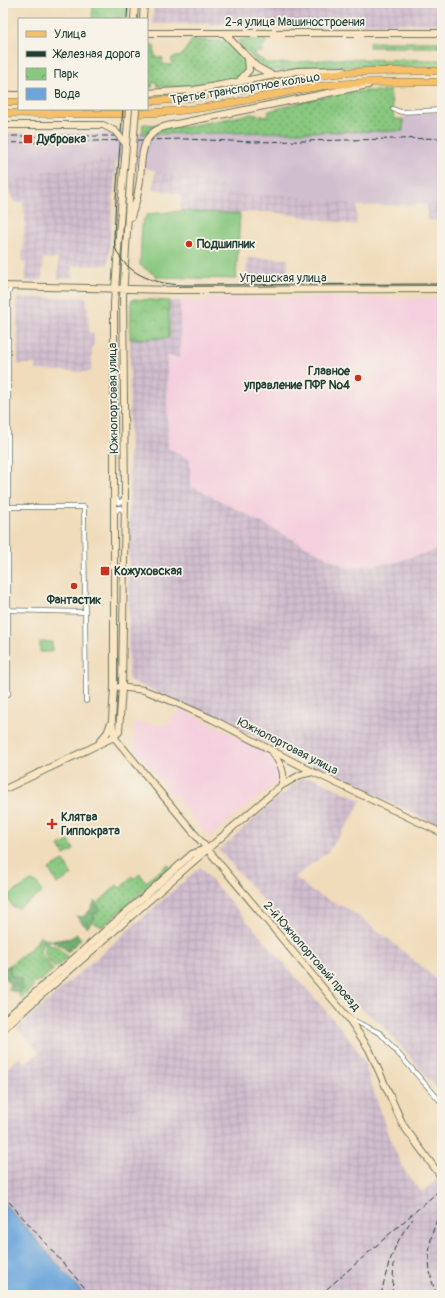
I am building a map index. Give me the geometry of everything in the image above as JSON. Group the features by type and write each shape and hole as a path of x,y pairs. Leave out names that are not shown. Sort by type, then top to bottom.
{"main road":[{"path":"134,18 136,3"},
{"path":"143,18 144,3"},
{"name":"2-я улица Машиностроения","path":"148,33 442,33"},
{"path":"224,33 265,73 276,74"},
{"path":"148,38 154,34"},
{"path":"234,82 243,78 249,70 250,63 244,54"},
{"path":"148,93 194,90 276,74 307,70 371,71"},
{"name":"Третье транспортное кольцо","path":"148,102 209,96 308,77 371,71 442,71"},
{"path":"128,226 137,198 143,147 149,136 155,130 167,126 344,89 392,82"},
{"name":"Третье транспортное кольцо","path":"3,114 171,112 211,107 316,87 357,83 442,82"},
{"path":"3,95 18,95"},
{"path":"3,102 18,102"},
{"name":"Южнопортовая улица","path":"114,737 119,732 122,687 125,498 123,182 129,110"},
{"name":"Южнопортовая улица","path":"114,737 112,720 114,686 116,498 113,380 115,288 123,242 128,226 136,110"},
{"path":"3,125 102,125 115,132 126,144"},
{"name":"Угрешская улица","path":"3,286 123,289 442,289"},
{"name":"Южнопортовая улица","path":"114,686 144,690 212,719 313,772 442,833"},
{"path":"98,743 107,734 112,720"},
{"path":"3,790 98,743 114,737"},
{"name":"2-й Южнопортовый проезд","path":"114,737 349,1019"},
{"path":"272,751 284,772 284,779 281,786"},
{"path":"3,1029 206,849 281,786 300,775 313,772"},
{"path":"3,1021 192,854 206,849"},
{"path":"184,861 189,862 188,866"},
{"path":"349,1019 369,1049 395,1110 413,1139 442,1178"}],"street":[{"path":"393,109 401,112 442,110"},
{"path":"8,694 8,294 11,286"},
{"path":"116,498 119,503 124,502 125,498"},
{"path":"3,507 84,507 86,701"},
{"path":"115,512 118,508 121,508 124,512"},
{"path":"3,610 85,612"},
{"name":"2-й Южнопортовый проезд","path":"349,1019 380,1034 442,1103"}],"shaded area":[{"path":"154,3 442,3 442,24 152,24"},
{"path":"442,112 442,204 357,206 341,201 275,194 254,196 227,192 226,185 156,171 116,158 104,158 31,174 8,185 3,168 3,133 402,131 403,119 408,113"},
{"path":"104,158 116,158 108,265 72,266 73,278 58,279 58,259 43,258 42,280 26,281 25,262 22,261 25,219 23,202 14,203 8,185 31,174"},
{"path":"156,171 226,185 227,192 254,196 275,194 341,201 357,206 356,225 271,212 241,212 240,214 180,211 181,194 152,189"},
{"path":"427,204 442,204 442,220 427,220"},
{"path":"247,258 288,259 288,280 246,279"},
{"path":"87,297 89,333 94,333 91,372 36,370 36,364 18,364 17,298"},
{"path":"206,298 442,298 442,548 392,563 347,568 196,488 191,488 168,449 167,356 180,356 180,301 205,302"},
{"path":"169,301 180,301 180,357 167,356 168,448 190,460 191,488 196,488 347,568 392,563 442,548 442,827 218,719 130,681 128,677 130,339 169,338"},
{"path":"181,709 265,751 280,769 277,782 209,837 135,750 134,722 166,726"},
{"path":"313,778 361,800 353,817 328,852 295,877 311,891 350,910 386,937 442,984 442,1094 381,1024 348,998 219,850 294,784 301,779"},
{"path":"200,867 346,1034 364,1061 389,1137 404,1170 422,1192 442,1175 442,1202 437,1211 442,1213 442,1295 84,1295 3,1202 3,1071 20,1058 25,1063 39,1052 17,1028"}],"green space":[{"path":"93,3 128,3 126,18 92,18"},
{"path":"261,39 267,41 262,48 262,52 253,53 266,63 272,64 334,59 442,60 442,67 331,67 269,71 256,62 237,41"},
{"path":"192,40 223,41 229,43 245,61 246,69 238,78 234,80 190,87 157,86 157,82 152,83 152,87 148,88 148,45 154,45 155,57 163,58 162,64 171,65 172,58 181,56"},
{"path":"370,42 442,42 442,47 369,47"},
{"path":"363,91 390,91 394,119 403,119 403,131 142,134 143,124 185,127 251,114 268,117 269,111 327,96"},
{"name":"Подшипник","path":"180,211 240,214 236,279 158,277 140,265 142,222 148,214"},
{"path":"134,299 169,301 169,338 130,339 131,301"},
{"path":"40,642 52,642 52,652 40,652"},
{"path":"69,841 74,850 64,855 59,846"},
{"path":"64,861 72,875 57,884 49,869"},
{"path":"168,864 171,867 102,927 89,920 85,915 117,885 120,888 132,876 134,879 140,874 146,882"},
{"path":"31,881 37,883 41,890 41,894 18,908 13,907 8,899 9,895"},
{"path":"95,901 100,910 94,915 93,920 87,928 76,916 82,917 88,914"},
{"path":"77,934 81,939 68,952 62,946 51,941 71,938"},
{"path":"40,936 43,938 40,952 53,970 40,981 38,980 32,985 33,987 21,998 18,993 25,989 10,975 10,965 35,945"},
{"path":"45,939 52,940 46,943 48,946 58,947 68,957 55,968 44,952 43,948"},
{"path":"10,965 10,975 21,978 21,986 25,989 18,993 9,990 10,985 3,974 3,969"}],"water":[{"path":"3,1202 84,1295 3,1295"}],"tram line":[{"path":"127,18 128,3"},
{"path":"123,110 114,239 115,248 122,260 137,273 163,283 182,285 442,284"}],"railway":[{"path":"3,136 121,136"},
{"path":"3,143 185,139 253,142 442,138"},
{"path":"320,1295 442,1188"},
{"path":"3,1195 91,1295"},
{"path":"437,1295 430,1273 429,1251 433,1229 442,1209"},
{"path":"381,1295 386,1274 396,1245 406,1227 413,1219"},
{"path":"392,1295 394,1263"}],"place":[{"name":"Дубровка","path":"28,139"},
{"name":"Подшипник","path":"189,244"},
{"name":"Главное управление ПФР №4","path":"358,378"},
{"name":"Кожуховская","path":"105,571"},
{"name":"Фантастик","path":"74,586"},
{"name":"Клятва Гиппократа","path":"52,824"}]}
